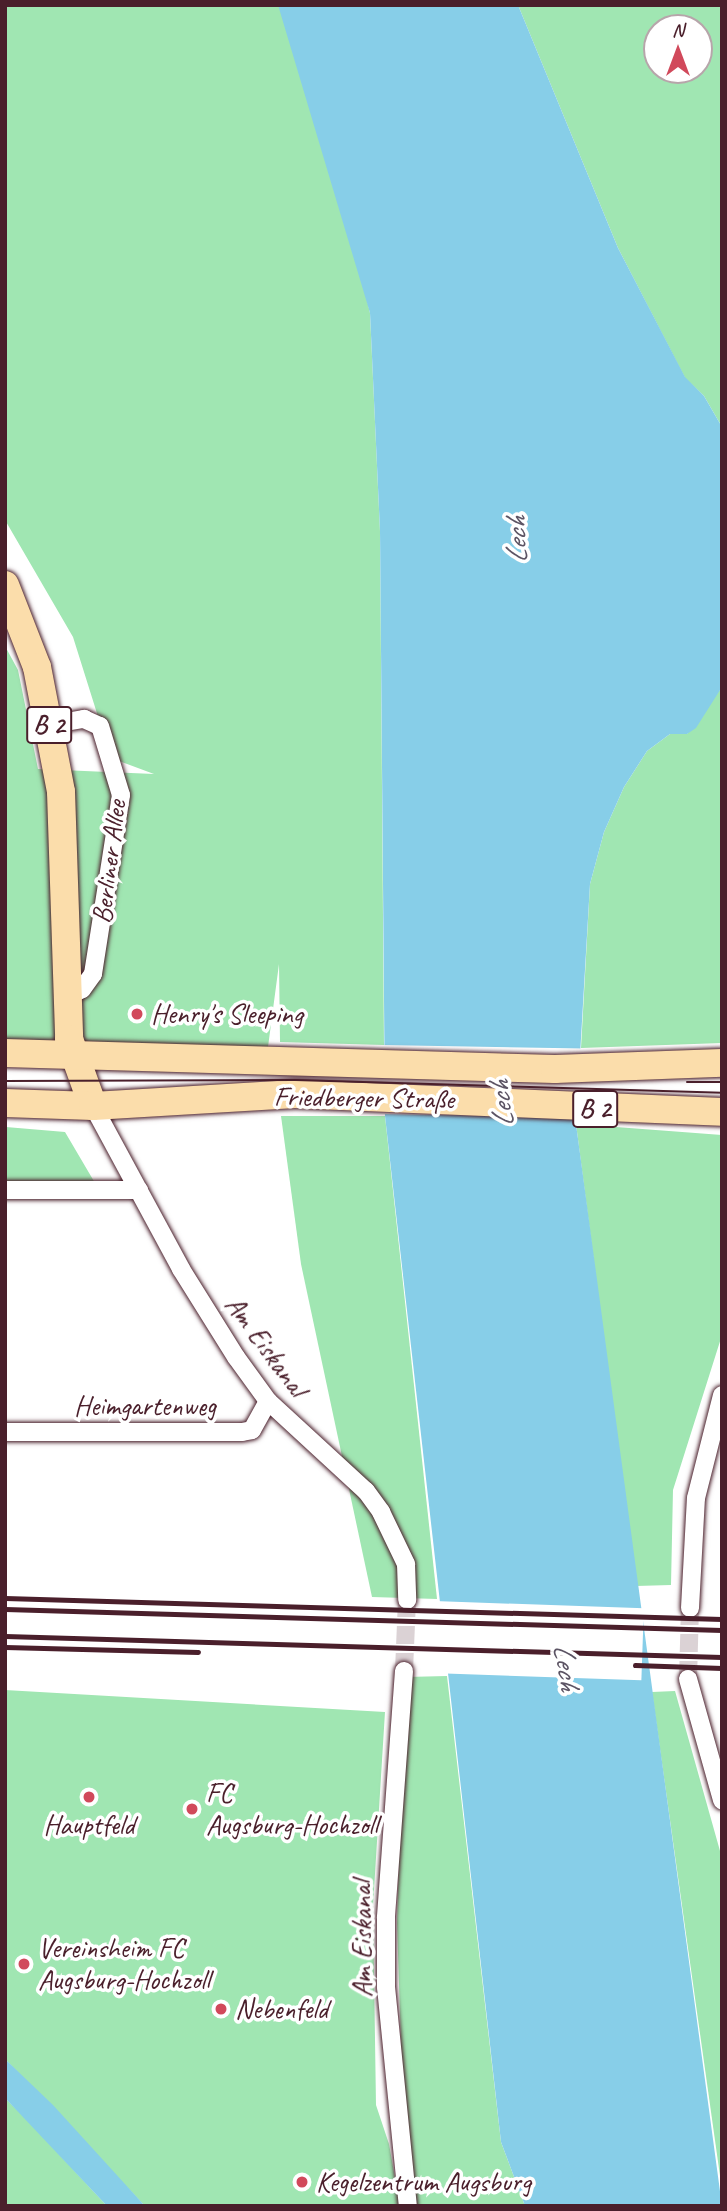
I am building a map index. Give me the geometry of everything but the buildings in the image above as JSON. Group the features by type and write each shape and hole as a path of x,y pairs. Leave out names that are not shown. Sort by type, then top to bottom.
{"main road":[{"name":"Berliner Allee","path":"5,585 37,667 61,792 77,990 74,1056 93,1106"},
{"name":"Friedberger Straße","path":"5,1053 555,1069 653,1062 722,1063"},
{"name":"Friedberger Straße","path":"5,1103 93,1106 295,1094 538,1102 652,1111 722,1112"}],"street":[{"name":"Berliner Allee","path":"49,725 84,719 100,726 121,795 93,974 77,990"},
{"name":"Am Eiskanal","path":"93,1106 187,1279 268,1401 366,1491 381,1512 406,1564 407,1600"},
{"path":"5,1190 139,1190"},
{"path":"690,1608 696,1498 722,1395"},
{"name":"Heimgartenweg","path":"5,1432 243,1432 252,1430 268,1401"},
{"name":"Am Eiskanal","path":"404,1671 386,1918 386,1987 408,2206"},
{"path":"688,1679 722,1800"}],"green space":[{"path":"5,5 299,5 370,313 380,531 384,1045 280,1042 279,964 268,1047 5,1039 5,646 18,670 38,769 154,774 111,758 73,637 5,520"},
{"path":"518,5 722,5 722,427 704,396 685,378 618,248"},
{"path":"722,687 722,1043 581,1048 590,884 604,832 624,787 647,751 670,734 687,734"},
{"path":"5,1116 6,1127 65,1132 95,1183 5,1185"},
{"path":"281,1116 385,1116 437,1599 372,1597 301,1264"},
{"path":"576,1124 722,1135 722,1335 673,1490 671,1585 636,1586"},
{"path":"447,1676 501,2142 525,2206 414,2206 403,2106 397,1923 403,1710 406,1677"},
{"name":"FC Augsburg-Hochzoll","path":"5,1690 385,1712 373,1906 376,2105 389,2144 400,2206 145,2206 5,2059"},
{"path":"675,1691 722,1858 722,2190 652,1692"},
{"path":"5,2098 30,2123 107,2206 5,2206"}],"water":[{"name":"Lech","path":"278,5 518,5 618,248 685,377 704,396 722,427 722,687 696,728 687,734 670,734 647,751 624,787 604,832 590,884 576,1124 722,2206 525,2206 501,2142 385,1116 380,531 370,313"},
{"path":"5,2059 53,2105 145,2206 107,2206 5,2098"}],"pier":[{"path":"381,1045 584,1049 583,1118 380,1114"},
{"path":"434,1601 644,1608 641,1680 431,1673"}],"tunnel":[{"path":"404,1671 407,1600"},
{"path":"688,1679 690,1608"}],"tram line":[{"path":"5,1081 295,1080 722,1093"},
{"path":"687,1082 722,1082"}],"railway":[{"path":"5,1598 722,1619"},
{"path":"5,1609 722,1630"},
{"path":"5,1636 722,1657"},
{"path":"5,1647 198,1652"},
{"path":"635,1665 722,1668"}],"place":[{"name":"Henry's Sleeping","path":"137,1014"},
{"name":"Hauptfeld","path":"89,1797"},
{"name":"FC Augsburg-Hochzoll","path":"192,1809"},
{"name":"Vereinsheim FC Augsburg-Hochzoll","path":"24,1964"},
{"name":"Nebenfeld","path":"221,2009"},
{"name":"Kegelzentrum Augsburg","path":"302,2182"}]}
